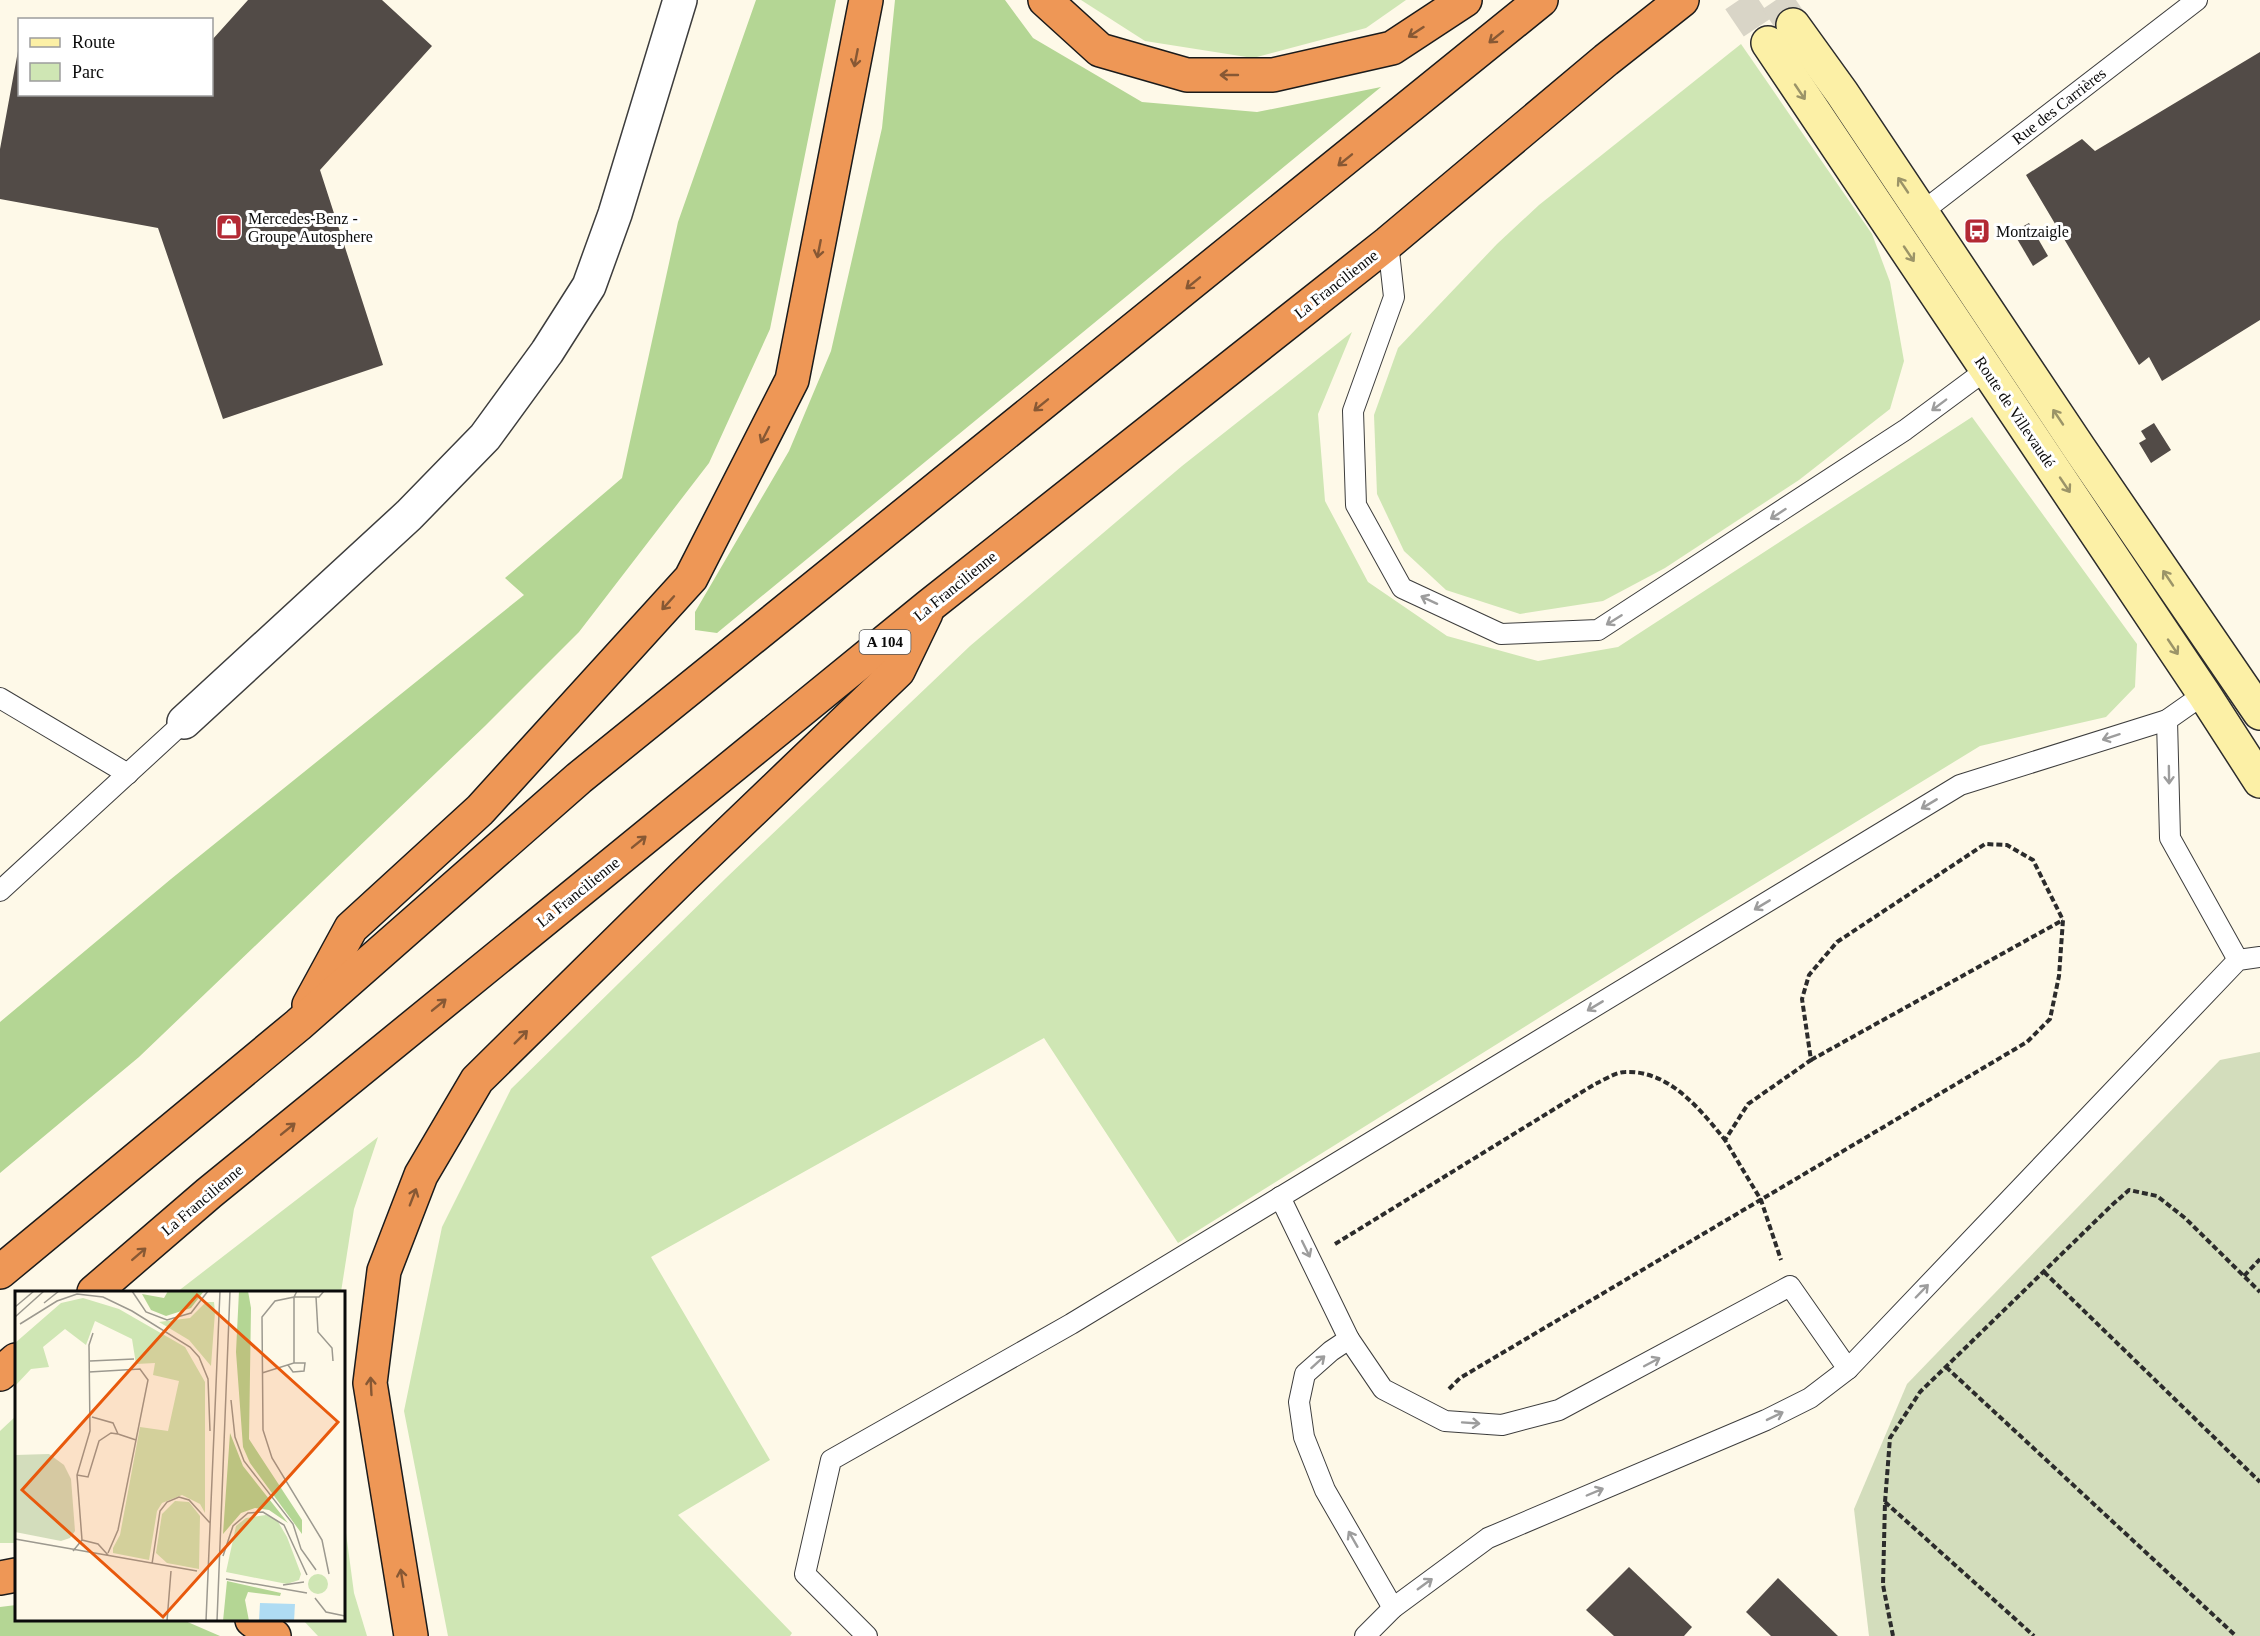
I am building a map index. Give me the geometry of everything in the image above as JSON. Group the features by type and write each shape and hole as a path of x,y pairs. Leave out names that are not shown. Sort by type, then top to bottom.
{"highway":[{"path":"298,1025 351,928 480,810 691,578 792,380 866,0"},
{"path":"1045,0 1100,50 1187,75 1273,75 1392,48 1465,0"},
{"path":"0,1272 298,1025 579,778 1541,0"},
{"name":"La Francilienne","path":"96,1291 209,1193 929,606 1388,243 1606,60 1682,0"},
{"path":"411,1636 370,1383 384,1271 422,1175 477,1080 683,877 898,671 929,606"},
{"path":"0,1374 15,1361"},
{"path":"0,1578 15,1575"},
{"path":"253,1621 274,1636"}],"main road":[{"name":"Route de Villevaudé","path":"2260,713 1842,93 1780,34 1986,370 2260,781"}],"street":[{"path":"184,722 409,515 485,437 547,352 589,286 615,214 680,0"}],"lane":[{"name":"Rue des Carrières","path":"1922,212 2197,0"},
{"path":"1388,243 1394,297 1353,411 1356,505 1402,588 1501,634 1598,630 1905,430 1986,370"},
{"path":"867,1636 804,1574 831,1461 1071,1324 1960,785 2167,720 2204,694"},
{"path":"0,698 128,774"},
{"path":"2167,720 2170,838 2238,960"},
{"path":"0,891 184,722"},
{"path":"1365,1636 1393,1608 1488,1538 1766,1420 1810,1398 1848,1369 2238,960 2260,957"},
{"path":"1280,1197 1349,1339 1383,1389 1445,1421 1502,1425 1559,1410 1790,1286 1848,1369"},
{"path":"1349,1339 1331,1351 1305,1374 1299,1402 1304,1437 1325,1490 1393,1608"}],"path":[{"path":"1427,1412 1460,1378 2027,1042 2050,1019 2059,976 2063,920 2033,860 2007,844 1985,844 1837,942 1809,975 1802,999 1811,1060"},
{"path":"1725,1140 1748,1104 1811,1060 2063,920"},
{"path":"1311,1259 1596,1084 1624,1072 1655,1075 1697,1105 1725,1140 1761,1200 1790,1286"},
{"path":"1893,1636 1883,1585 1885,1502 1890,1438 1920,1392 2129,1190 2157,1196 2185,1218 2260,1292"},
{"path":"2244,1276 2260,1259"},
{"path":"2044,1272 2260,1482"},
{"path":"1947,1367 2236,1636"},
{"path":"1885,1502 2034,1636"}],"green space":[{"path":"756,0 836,0 770,329 709,463 579,632 485,726 139,1057 0,1173 0,1022 171,879 524,595 505,578 622,478 678,222"},
{"path":"895,0 1005,0 1033,38 1142,102 1257,112 1381,87 717,633 695,630 695,612 789,451 831,351 882,128"},
{"path":"1081,0 1406,0 1366,28 1253,58 1145,41"},
{"path":"1741,44 1872,234 1890,282 1904,361 1890,409 1799,480 1665,568 1603,601 1520,614 1446,590 1404,551 1377,494 1374,415 1398,348 1497,244 1539,205"},
{"path":"1352,332 1318,414 1325,501 1368,582 1447,636 1538,661 1618,647 1972,417 2137,644 2135,687 2106,717 1980,746 1699,918 1178,1243 1044,1038 651,1257 770,1460 678,1515 792,1633 790,1636 448,1636 404,1411 442,1227 511,1089 726,878 970,646 1182,466"},
{"path":"2260,1052 2260,1636 1869,1636 1854,1509 1907,1384 2220,1060"},
{"path":"378,1137 354,1209 341,1291 178,1291"},
{"path":"15,1417 15,1543 0,1543 0,1431"},
{"path":"345,1526 354,1593 367,1636 318,1636 304,1621 345,1621"},
{"path":"15,1605 15,1621 185,1621 220,1636 0,1636 0,1607"}],"building":[{"path":"248,0 382,0 432,46 320,170 383,365 223,419 158,228 0,199 0,149 18,51 18,96 213,96 213,39"},
{"path":"2260,52 2260,320 2162,381 2149,357 2139,365 2026,175 2082,139 2095,151"},
{"path":"2029,223 2048,256 2033,266 2013,232"},
{"path":"2154,423 2171,450 2151,463 2139,443 2146,439 2141,431"},
{"path":"1629,1567 1692,1627 1684,1636 1614,1636 1586,1610"},
{"path":"1778,1578 1838,1636 1771,1636 1746,1612"}],"tunnel":[{"path":"1739,0 1768,43"},
{"path":"1776,0 1793,25"}],"place":[{"name":"Mercedes-Benz - Groupe Autosphere","path":"229,227"},
{"name":"Montzaigle","path":"1977,231"}]}
